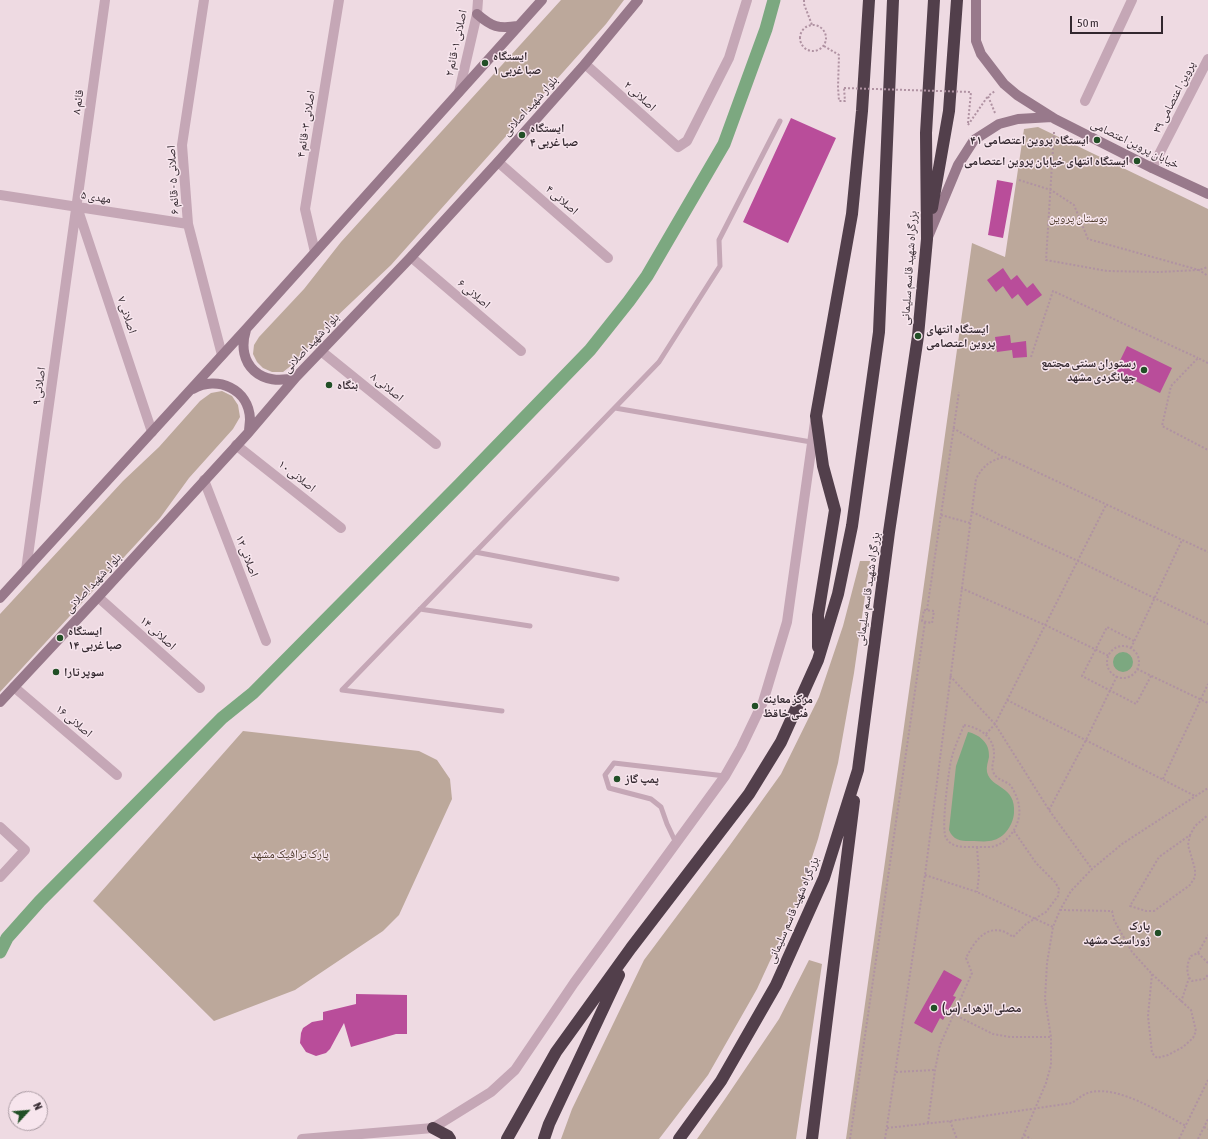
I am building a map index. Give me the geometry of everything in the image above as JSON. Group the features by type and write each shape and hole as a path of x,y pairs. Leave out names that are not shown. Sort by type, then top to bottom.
{"highway":[{"path":"818,660 818,615 835,510 824,466 816,416 852,214 862,111 869,0"},
{"name":"بزرگراه شهید قاسم سلیمانی","path":"632,948 749,794 781,742 818,660 838,594 852,526 879,332 893,0"},
{"name":"بزرگراه شهید قاسم سلیمانی","path":"679,1139 721,1081 776,984 824,878 858,770 888,540 918,336 927,239 926,133 934,0"},
{"path":"927,239 949,111 957,0"},
{"path":"812,1139 858,770"},
{"path":"507,1139 556,1052 632,948"},
{"path":"544,1139 549,1124 632,948"},
{"path":"433,1128 448,1136 450,1139"}],"main road":[{"path":"0,598 247,328 542,0"},
{"name":"بلوار شهید اصلانی","path":"0,702 249,432 296,377 411,257 498,162 585,64 638,0"},
{"name":"خیابان پروین اعتصامی","path":"976,0 976,41 981,54 1004,84 1017,95 1053,118 1152,168 1208,194"},
{"path":"477,14 489,24 505,28 518,26"},
{"path":"927,239 958,165 974,140 999,124 1018,119 1053,118"},
{"path":"247,328 243,339 243,350 247,361 254,371 263,377 274,381 285,381 296,377"},
{"path":"189,390 211,382 223,384 234,389 243,397 248,408 250,420 249,432"}],"street":[{"name":"قائم ۸","path":"77,207 105,0"},
{"name":"اصلانی ۵ - قائم ۶","path":"204,0 182,145 188,224 222,355"},
{"name":"اصلانی ۳- قائم ۴","path":"315,252 306,209 340,0"},
{"name":"اصلانی ۱- قائم ۲","path":"458,92 477,14 478,0"},
{"name":"اصلانی ۲","path":"585,64 678,147 688,141 729,58 747,0"},
{"path":"1085,101 1132,0"},
{"name":"پروین اعتصامی ۳۹","path":"1152,168 1208,59"},
{"name":"اصلانی ۴","path":"498,162 608,258"},
{"name":"مهدی ۵","path":"0,195 188,224"},
{"name":"اصلانی ۷","path":"77,207 152,432"},
{"name":"اصلانی ۹","path":"26,570 77,207"},
{"name":"اصلانی ۶","path":"411,257 521,351"},
{"name":"اصلانی ۸","path":"322,350 436,444"},
{"path":"302,1139 347,1137 433,1128 491,1092 515,1070 574,983 725,776 742,748 763,702 787,622 811,442 816,416"},
{"name":"اصلانی ۱۰","path":"236,445 341,528"},
{"name":"اصلانی ۱۲","path":"204,480 266,641"},
{"name":"اصلانی ۱۴","path":"98,597 200,688"},
{"name":"اصلانی ۱۶","path":"14,687 117,775"},
{"path":"0,827 25,850 0,877"}],"lane":[{"path":"502,711 342,690 659,362 720,266 719,240 780,121"},
{"path":"615,408 811,442"},
{"path":"475,552 617,579"},
{"path":"420,610 530,626"},
{"path":"676,843 661,807 651,799 609,788 605,775 614,763 725,776"},
{"path":"389,1139 397,1131"}],"path":[{"path":"804,0 804,4 812,25"},
{"path":"808,25 812,25 817,25 824,32 826,42 820,49 811,52 800,44 799,40 801,31 808,25"},
{"path":"824,46 839,56 839,101 845,101 844,88 971,92 968,125 988,96 1004,84"},
{"path":"988,96 999,124"},
{"path":"1053,118 1051,190 1046,260 1106,271 1160,272 1199,270 1208,267"},
{"path":"1019,180 1051,190 1074,205 1088,240 1199,270 1208,276"},
{"path":"1031,357 1053,291 1208,362"},
{"path":"1198,358 1171,386 1162,426 1208,450"},
{"path":"850,1139 925,622 922,621 924,610 927,610 959,392"},
{"path":"953,428 1004,457 1208,552"},
{"path":"885,1139 924,875 976,479 987,463 1004,457"},
{"path":"986,734 995,724 1106,505"},
{"path":"972,512 1208,624"},
{"path":"941,515 970,523"},
{"path":"1131,648 1182,540"},
{"path":"961,588 1045,625 1109,656"},
{"path":"925,622 932,623 934,611 927,610"},
{"path":"1134,641 1107,627 1082,676 1136,704 1151,676"},
{"path":"1125,645 1131,648 1136,651 1140,663 1134,674 1121,678 1110,672 1106,660 1112,649 1125,645"},
{"path":"1137,669 1208,703"},
{"path":"950,676 995,724 1049,810 1092,869"},
{"path":"1049,810 1086,740 1117,676"},
{"path":"1162,779 1208,684"},
{"path":"1007,700 1195,796"},
{"path":"964,725 975,727 986,734 993,746 994,752 992,768 994,774 998,779 1009,784 1017,798 1020,813 1018,821 1014,831 1006,840 992,847 963,847 953,845 943,831 950,764 964,725"},
{"path":"1022,1139 1046,1083 1051,1065 1051,1037 1045,999 1046,963 1053,927 1060,910 1071,890 1092,869 1122,844 1208,788"},
{"path":"1190,834 1188,845 1195,869 1194,877 1190,885 1154,911 1146,911 1130,906 1158,857 1190,834 1208,815"},
{"path":"928,1124 940,1044 972,973 966,958 971,948 979,938 991,930 1002,931 1013,937 1026,924 1046,912 1058,896 1059,889 1055,882 1036,863 1014,831"},
{"path":"977,847 979,876 977,892"},
{"path":"924,875 977,892 1053,927"},
{"path":"1060,910 1112,911 1114,920 1132,952 1152,974 1190,1010 1196,1031 1193,1038 1183,1047 1168,1055 1157,1058 1152,1053 1148,1016 1152,974"},
{"path":"1181,1002 1189,978 1189,959 1198,953 1208,935"},
{"path":"1198,953 1208,963"},
{"path":"1189,978 1192,980 1199,980 1204,979 1208,975"},
{"path":"953,1014 993,1034 1010,1037 1051,1037"},
{"path":"896,1072 935,1070"},
{"path":"1179,1139 1208,1080"},
{"path":"887,1128 928,1124 1072,1103 1081,1096 1091,1092 1113,1093 1134,1099 1186,1126"},
{"path":"1198,1139 1208,1118"},
{"path":"950,1121 957,1139"},
{"path":"1204,1127 1208,1129"},
{"path":"1024,1135 1031,1139"}],"green space":[{"path":"561,0 624,0 606,24 391,265 335,318 292,365 283,372 272,372 263,368 257,362 253,354 254,345 259,337 304,289 341,242"},
{"name":"بوستان پروین","path":"1038,127 1208,209 1208,1139 846,1139 972,243 1005,257 1024,129"},
{"path":"222,391 232,396 238,405 240,417 233,429 189,478 160,518 0,692 0,614 123,481 159,447 200,401 211,393"},
{"path":"860,561 870,561 854,673 838,763 818,839 798,900 757,989 708,1075 659,1139 561,1139 572,1109 644,960 781,774 819,697 843,626"},
{"name":"پارک ترافیک مشهد","path":"243,731 419,751 437,760 450,779 452,799 399,915 383,931 295,990 214,1021 93,901"},
{"path":"809,960 822,964 796,1139 697,1139 779,1019"}],"shaded area":[{"path":"1123,652 1130,655 1133,662 1130,669 1123,672 1116,669 1113,662 1116,655"},
{"path":"968,732 976,735 986,744 989,752 987,772 989,777 993,782 1007,792 1014,804 1012,823 1003,835 994,840 959,840 953,837 949,830 956,766"}],"building":[{"path":"791,118 836,138 788,243 743,222"},
{"path":"997,180 1013,183 1003,238 988,235"},
{"path":"1003,268 1011,280 1017,275 1027,288 1033,283 1042,295 1027,306 1018,294 1012,299 1003,286 996,292 987,280"},
{"path":"1010,335 1011,343 1026,341 1027,357 1013,358 1012,350 997,352 995,337"},
{"name":"رستوران سنتی مجتمع جهانگردی مشهد","path":"1127,346 1172,368 1160,393 1115,371"},
{"name":"مصلی الزهراء (س)","path":"944,970 962,980 953,996 956,997 943,1020 940,1018 932,1033 914,1023"},
{"path":"356,994 407,995 407,1034 396,1034 351,1047 344,1023 330,1049 326,1053 316,1056 306,1052 300,1043 303,1028 312,1022 323,1020 323,1012 356,1004"}],"waterway":[{"path":"0,952 7,938 40,901 222,718 253,693 590,350 647,276 724,144 766,29 774,0"}],"place":[{"name":"ایستگاه صبا غربی ۱","path":"485,63"},
{"name":"ایستگاه صبا غربی ۴","path":"522,135"},
{"name":"ایستگاه پروین اعتصامی ۴۱","path":"1097,140"},
{"name":"ایستگاه انتهای خیابان پروین اعتصامی","path":"1137,161"},
{"name":"ایستگاه انتهای پروین اعتصامی","path":"918,336"},
{"name":"رستوران سنتی مجتمع جهانگردی مشهد","path":"1144,370"},
{"name":"بنگاه","path":"329,385"},
{"name":"ایستگاه صبا غربی ۱۴","path":"60,638"},
{"name":"سوپر تارا","path":"56,672"},
{"name":"مرکز معاینه فنی خاقظ","path":"755,706"},
{"name":"پمپ گاز","path":"617,779"},
{"name":"پارک ژوراسیک مشهد","path":"1158,933"},
{"name":"مصلی الزهراء (س)","path":"934,1008"}]}
